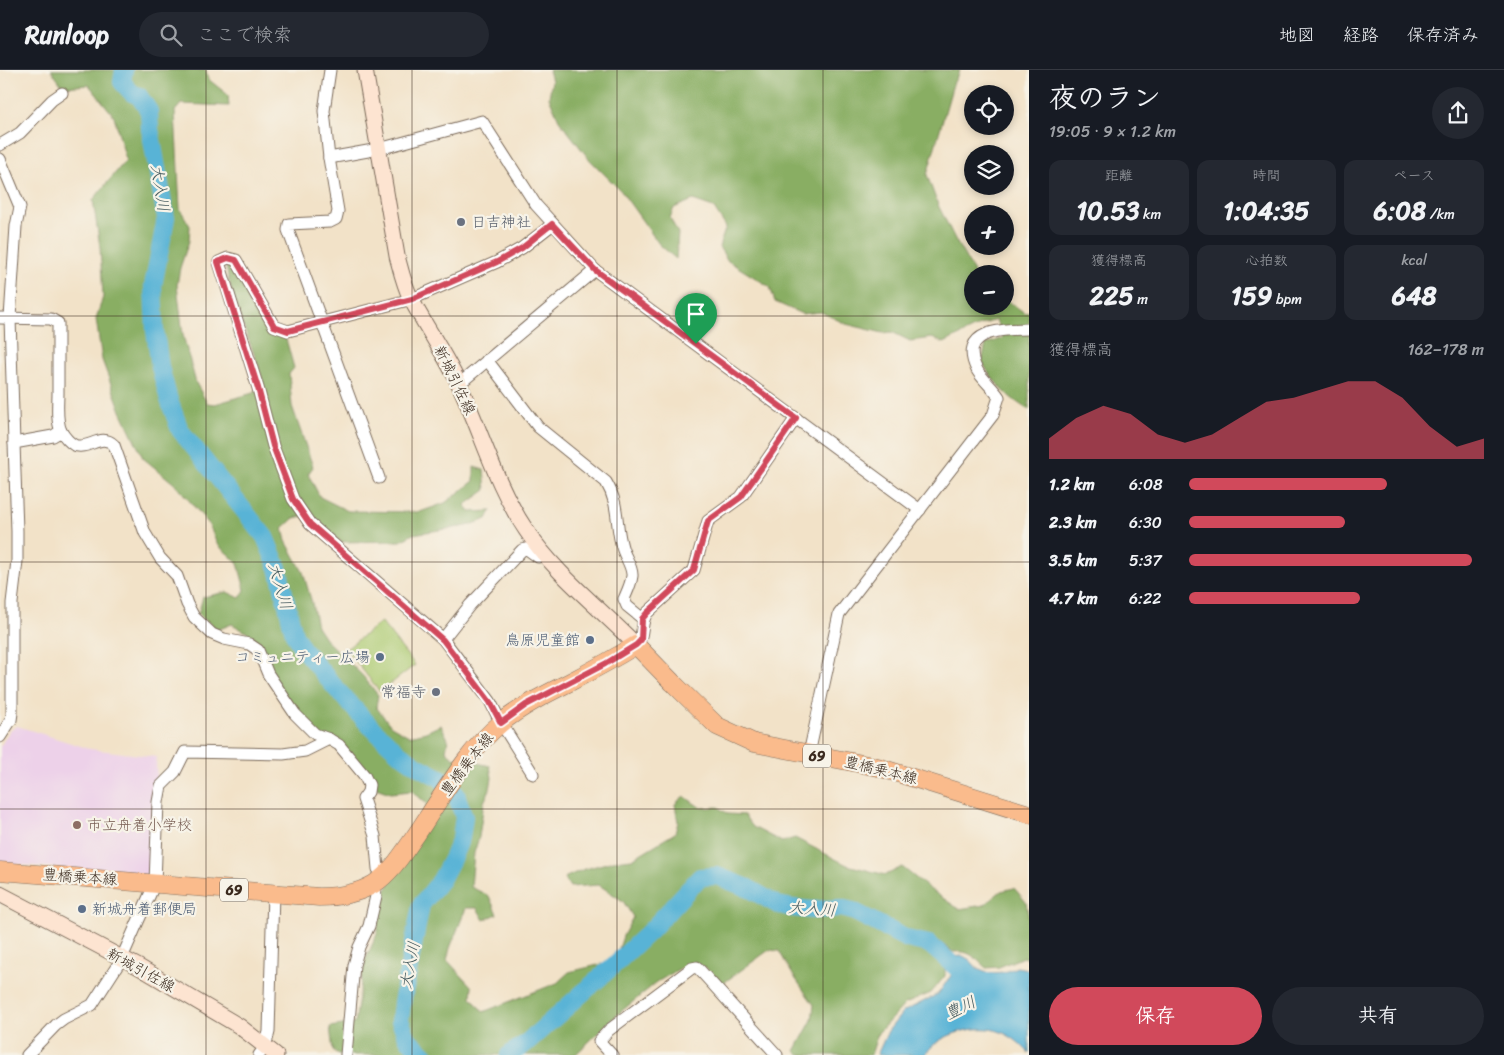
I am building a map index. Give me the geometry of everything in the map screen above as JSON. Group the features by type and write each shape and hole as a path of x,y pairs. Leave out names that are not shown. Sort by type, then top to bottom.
{"main road":[{"name":"新城引佐線","path":"365,70 397,256 404,281 412,299 458,382 510,502 525,530 544,555 636,645"},
{"name":"豊橋乗本線","path":"0,871 334,897 355,893 378,880 398,860 467,760 480,743 501,723 526,705 605,664 636,645 717,726 754,743 878,767 1029,814"},
{"name":"新城引佐線","path":"0,894 122,958 239,1026 267,1052"}],"street":[{"path":"330,70 324,111 329,158 338,211 336,219 330,222 289,224 288,230 379,478"},
{"path":"0,145 20,133 52,100 62,93"},
{"path":"329,158 379,149 482,121 536,205 595,270 920,510"},
{"path":"0,159 20,207 5,318 14,442 17,561 12,603 12,713 11,720 0,737"},
{"path":"533,774 490,702 443,640 310,524 293,499 273,446 258,388 218,262 228,258 236,260 274,326 288,331 412,299 497,262 522,248 552,224"},
{"path":"458,382 464,380 595,270"},
{"path":"5,318 51,318 58,324 58,412 61,431 74,445 81,446 103,440 110,441 114,445 145,533 160,558 177,576 186,604 194,617 212,634 224,639 250,644 258,650 268,674 295,714 315,734 339,745 364,775 369,785 368,792 363,799 375,836 378,880 368,926 354,965 346,1055"},
{"path":"809,754 839,614 993,415 997,406 999,397 978,371 973,358 973,347 979,339 990,332 1005,329 1029,329"},
{"path":"487,360 538,427 606,482 611,490 616,502 621,545 632,572 632,578 624,599 627,606 642,619"},
{"path":"636,645 641,640 642,619 694,570 708,521 741,497 796,418"},
{"path":"14,442 53,436 61,431"},
{"path":"443,640 470,605 522,550 527,549 538,557 544,555"},
{"path":"0,606 12,603"},
{"path":"27,1055 60,1022 92,1005 122,958 155,883 158,802 161,786 175,772 186,752 283,754 305,751 328,739"},
{"path":"267,1052 272,893"},
{"path":"612,1055 599,1041 609,1030 692,968 697,968 777,1055"}],"shaded area":[{"name":"市立舟着小学校","path":"17,726 90,749 156,757 157,788 150,876 0,863 0,747 10,730"}],"green space":[{"path":"51,70 206,70 208,79 228,95 229,106 181,104 175,111 180,209 190,226 189,241 180,268 177,285 183,335 196,383 207,403 215,404 253,393 263,381 237,310 229,281 226,266 233,264 261,316 277,333 286,339 294,368 289,374 292,406 313,467 308,474 320,497 348,511 420,512 445,503 474,481 474,467 484,470 486,490 465,505 470,512 491,511 487,519 467,526 413,534 401,541 341,542 307,515 294,518 283,528 286,541 303,572 317,626 327,641 362,675 378,695 376,707 391,726 409,736 426,732 441,725 448,739 446,751 453,757 490,766 492,778 490,789 484,802 479,837 474,853 471,887 489,896 497,914 484,920 477,908 466,908 447,960 472,987 471,997 483,1012 557,983 569,972 606,963 617,955 623,936 633,917 623,901 599,885 570,887 564,878 582,870 613,861 632,859 675,833 678,822 675,804 684,796 701,808 718,807 728,814 744,815 753,827 782,842 795,838 847,865 886,875 902,867 959,909 984,905 1001,891 1014,888 1026,902 1029,919 1029,960 1023,957 999,967 986,968 968,953 953,952 938,941 933,954 945,965 945,976 931,993 905,1004 878,1033 871,1055 799,1055 795,1051 812,1020 814,1005 779,951 769,950 722,984 705,967 689,963 657,982 618,1014 575,1055 341,1055 333,1051 330,1027 355,1023 364,963 377,934 380,903 427,804 412,791 390,793 376,788 369,773 325,740 300,716 270,675 262,649 253,636 232,624 217,630 198,614 203,597 227,592 240,598 245,590 238,563 218,545 208,523 177,486 143,458 121,411 102,360 96,319 103,297 100,247 93,200 126,160 114,116 89,85 63,87"},
{"path":"549,70 960,70 953,84 927,175 938,205 970,265 964,265 964,315 1014,315 1014,305 1025,313 1029,312 1029,410 1002,389 991,377 982,362 986,344 1003,338 996,320 980,325 944,343 932,338 910,341 892,332 883,333 846,324 821,312 802,314 775,302 770,287 728,261 719,247 726,227 713,207 693,200 674,208 670,218 678,233 676,259 659,244 621,191 589,159 559,120 549,97 552,81"},
{"name":"コミュニティー広場","path":"381,622 415,665 380,692 346,649"}],"water":[{"name":"豊川","path":"963,956 970,960 977,968 990,973 1004,972 1017,967 1029,971 1029,1053 1005,1034 982,1029 960,1032 949,1036 931,1047 925,1055 877,1055 888,1031 903,1012 938,994 952,974 949,965 952,957"}],"waterway":[{"name":"大入川","path":"124,70 122,82 132,93 139,96 149,111 150,129 166,218 153,286 155,331 160,367 180,430 265,537 278,568 294,634 302,648 372,728 399,753 419,767 440,778 456,794 464,817 461,838 452,859 441,880 421,905 402,1003 400,1021 408,1039 425,1055"},
{"name":"大入川","path":"509,1055 525,1044 613,966 652,929 700,877 717,876 748,888 778,905 812,910 840,908 853,911 907,939 929,944 967,977"}],"place":[{"name":"日吉神社","path":"461,222"},
{"name":"鳥原児童館","path":"590,640"},
{"name":"コミュニティー広場","path":"380,657"},
{"name":"常福寺","path":"436,692"},
{"name":"市立舟着小学校","path":"77,825"},
{"name":"新城舟着郵便局","path":"82,909"}],"route":[{"path":"552,224 595,270 696,344 796,418 741,497 708,521 694,570 642,619 641,640 605,664 526,705 501,723 490,702 443,640 310,524 293,499 273,446 258,388 218,262 228,258 236,260 274,326 288,331 412,299 497,262 522,248 552,224"}]}
